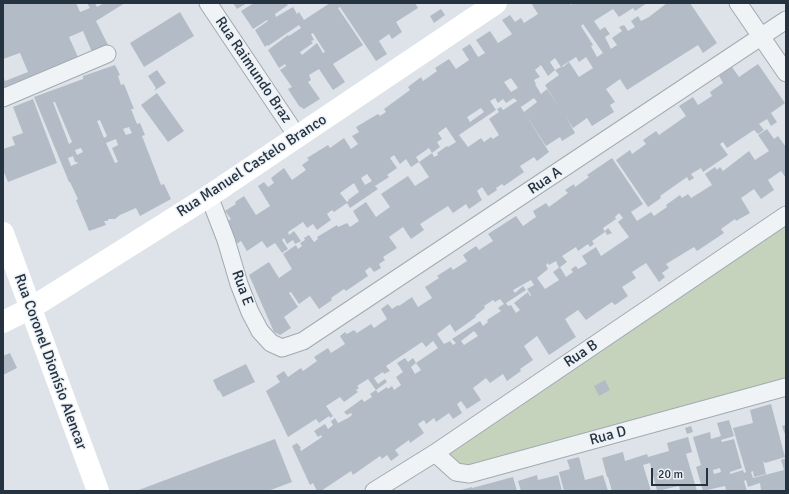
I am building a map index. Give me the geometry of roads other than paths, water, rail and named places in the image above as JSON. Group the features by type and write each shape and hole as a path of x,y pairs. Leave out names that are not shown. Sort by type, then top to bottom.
{"street":[{"name":"Rua Raimundo Braz","path":"208,3 297,136"},
{"name":"Rua Manuel Castelo Branco","path":"3,322 31,308 209,196 496,3"},
{"path":"738,3 786,73"},
{"name":"Rua A","path":"303,341 786,20"},
{"path":"3,98 107,54"},
{"name":"Rua E","path":"209,196 226,240 239,284 250,312 260,331 271,343 282,348 303,341"},
{"name":"Rua B","path":"374,491 435,453 786,214"},
{"name":"Rua Coronel Dionísio Alencar","path":"3,233 98,491"},
{"name":"Rua D","path":"435,453 456,472 469,474 786,387"}]}
